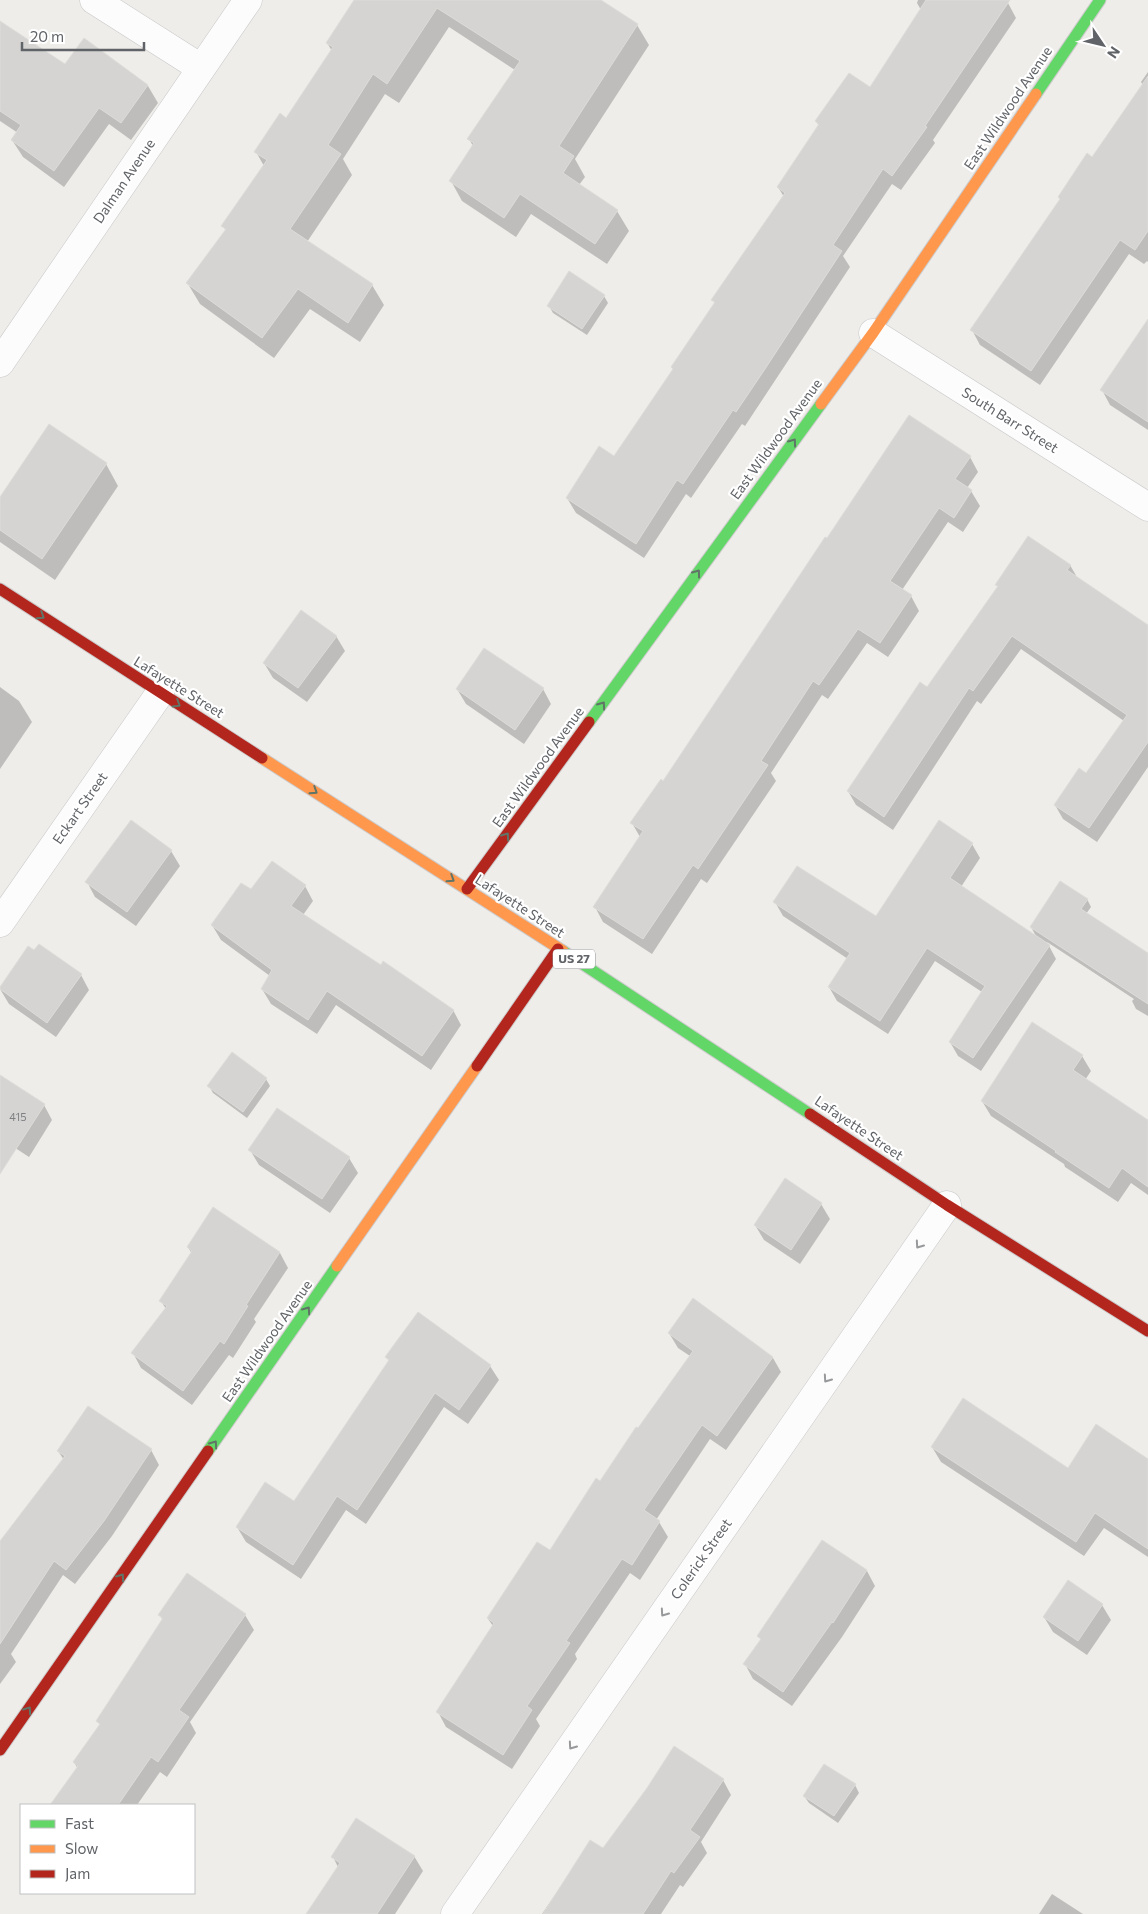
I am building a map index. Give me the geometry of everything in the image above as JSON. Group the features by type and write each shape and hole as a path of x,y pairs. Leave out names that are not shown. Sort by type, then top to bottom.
{"main road":[{"name":"East Wildwood Avenue","path":"467,890 872,333 1100,0"},
{"name":"Lafayette Street","path":"0,589 558,949 947,1205 1148,1331"},
{"name":"East Wildwood Avenue","path":"0,1750 558,949"}],"street":[{"path":"94,0 201,68"},
{"name":"Dalman Avenue","path":"0,363 248,0"},
{"name":"South Barr Street","path":"872,333 1148,507"},
{"name":"Eckart Street","path":"0,923 160,693"},
{"name":"Colerick Street","path":"455,1914 947,1205"}],"building":[{"path":"354,0 601,0 638,24 559,146 574,156 563,173 618,210 595,244 520,194 504,218 449,181 474,143 467,139 520,61 437,8 387,84 373,74 328,145 341,154 290,229 373,284 348,323 298,289 262,338 186,283 226,229 221,226 267,160 254,152 280,113 286,118 333,47 326,43"},
{"path":"926,0 1010,0 925,126 927,127 892,176 883,169 833,245 842,251 765,369 736,412 733,410 683,484 677,480 636,544 566,498 599,446 614,456 673,369 671,367 715,302 711,300 785,193 777,187 819,124 815,121 849,73 870,87"},
{"path":"0,21 65,64 84,38 148,85 121,123 99,108 54,171 11,140 21,125 0,111"},
{"path":"1148,76 1148,231 1135,250 1120,240 1031,371 970,330 1060,199 1058,197 1087,153 1092,157"},
{"path":"569,271 605,295 582,329 547,306"},
{"path":"1148,319 1148,422 1100,390"},
{"path":"909,415 971,456 955,479 972,490 954,518 939,508 890,581 912,595 880,643 858,629 819,685 813,681 761,761 768,765 698,869 693,865 643,939 593,907 643,831 630,823 661,779 663,781 825,537 827,538"},
{"path":"49,424 107,463 42,559 0,530 0,497"},
{"path":"1028,536 1071,565 1067,570 1148,625 1148,742 1089,828 1054,805 1079,768 1086,773 1127,715 1012,636 973,691 969,688 884,817 847,791 920,682 927,687 998,586 995,585"},
{"path":"301,610 337,636 298,688 263,663"},
{"path":"484,648 544,688 515,730 456,689"},
{"path":"131,820 172,850 127,912 85,882"},
{"path":"939,820 973,843 950,878 1050,945 973,1058 949,1042 985,986 927,948 880,1021 828,987 850,953 773,902 797,866 876,916"},
{"path":"272,861 306,885 291,906 381,965 383,961 454,1010 422,1056 327,991 308,1020 261,989 272,970 211,925 241,883 251,889"},
{"path":"1060,881 1088,899 1081,909 1148,953 1148,1004 1030,927"},
{"path":"39,944 82,974 47,1023 0,989 28,946 34,950"},
{"path":"1032,1022 1083,1055 1073,1070 1148,1120 1148,1187 1122,1168 1109,1188 981,1101"},
{"path":"232,1052 267,1078 243,1112 207,1086"},
{"path":"0,1075 45,1104 0,1174"},
{"path":"277,1108 350,1157 322,1199 248,1150"},
{"path":"785,1178 822,1203 791,1250 754,1225"},
{"path":"213,1207 280,1252 224,1344 220,1341 183,1391 131,1353 167,1306 159,1301 192,1251 187,1247"},
{"path":"693,1298 773,1357 717,1436 702,1425 644,1510 660,1521 632,1565 622,1559 566,1641 570,1643 527,1706 532,1710 503,1755 436,1712 494,1623 487,1618 537,1542 550,1550 596,1478 600,1481 636,1427 638,1428 693,1351 668,1333"},
{"path":"418,1312 491,1365 459,1410 435,1393 357,1510 337,1496 293,1565 236,1527 265,1482 294,1501 389,1360 385,1357"},
{"path":"963,1398 1068,1468 1096,1424 1148,1459 1148,1549 1095,1513 1076,1542 931,1447"},
{"path":"88,1406 152,1449 104,1521 66,1570 54,1561 0,1644 0,1541 65,1456 57,1451"},
{"path":"822,1540 867,1570 833,1623 783,1692 743,1664 761,1639 757,1636"},
{"path":"187,1573 246,1614 179,1710 189,1717 158,1762 151,1757 119,1804 51,1804 78,1766 73,1762 100,1724 96,1721 163,1618 158,1615"},
{"path":"1068,1580 1103,1604 1078,1641 1043,1617"},
{"path":"674,1746 724,1779 690,1830 700,1837 674,1873 671,1871 643,1914 543,1914 590,1840 603,1848 647,1788"},
{"path":"824,1764 856,1784 834,1816 803,1796"},
{"path":"356,1818 415,1856 377,1914 306,1914 340,1863 331,1857"}],"traffic: fast":[{"path":"1036,94 1100,0"},
{"path":"589,722 821,404"},
{"path":"563,951 810,1114"},
{"path":"208,1451 337,1266"}],"traffic: slow":[{"path":"821,404 873,333 1036,94"},
{"path":"262,758 563,951"},
{"path":"337,1266 477,1066"}],"traffic: jam":[{"path":"0,589 262,758"},
{"path":"467,889 589,722"},
{"path":"477,1066 558,949"},
{"path":"810,1114 947,1205 1148,1331"},
{"path":"0,1750 208,1451"}]}
